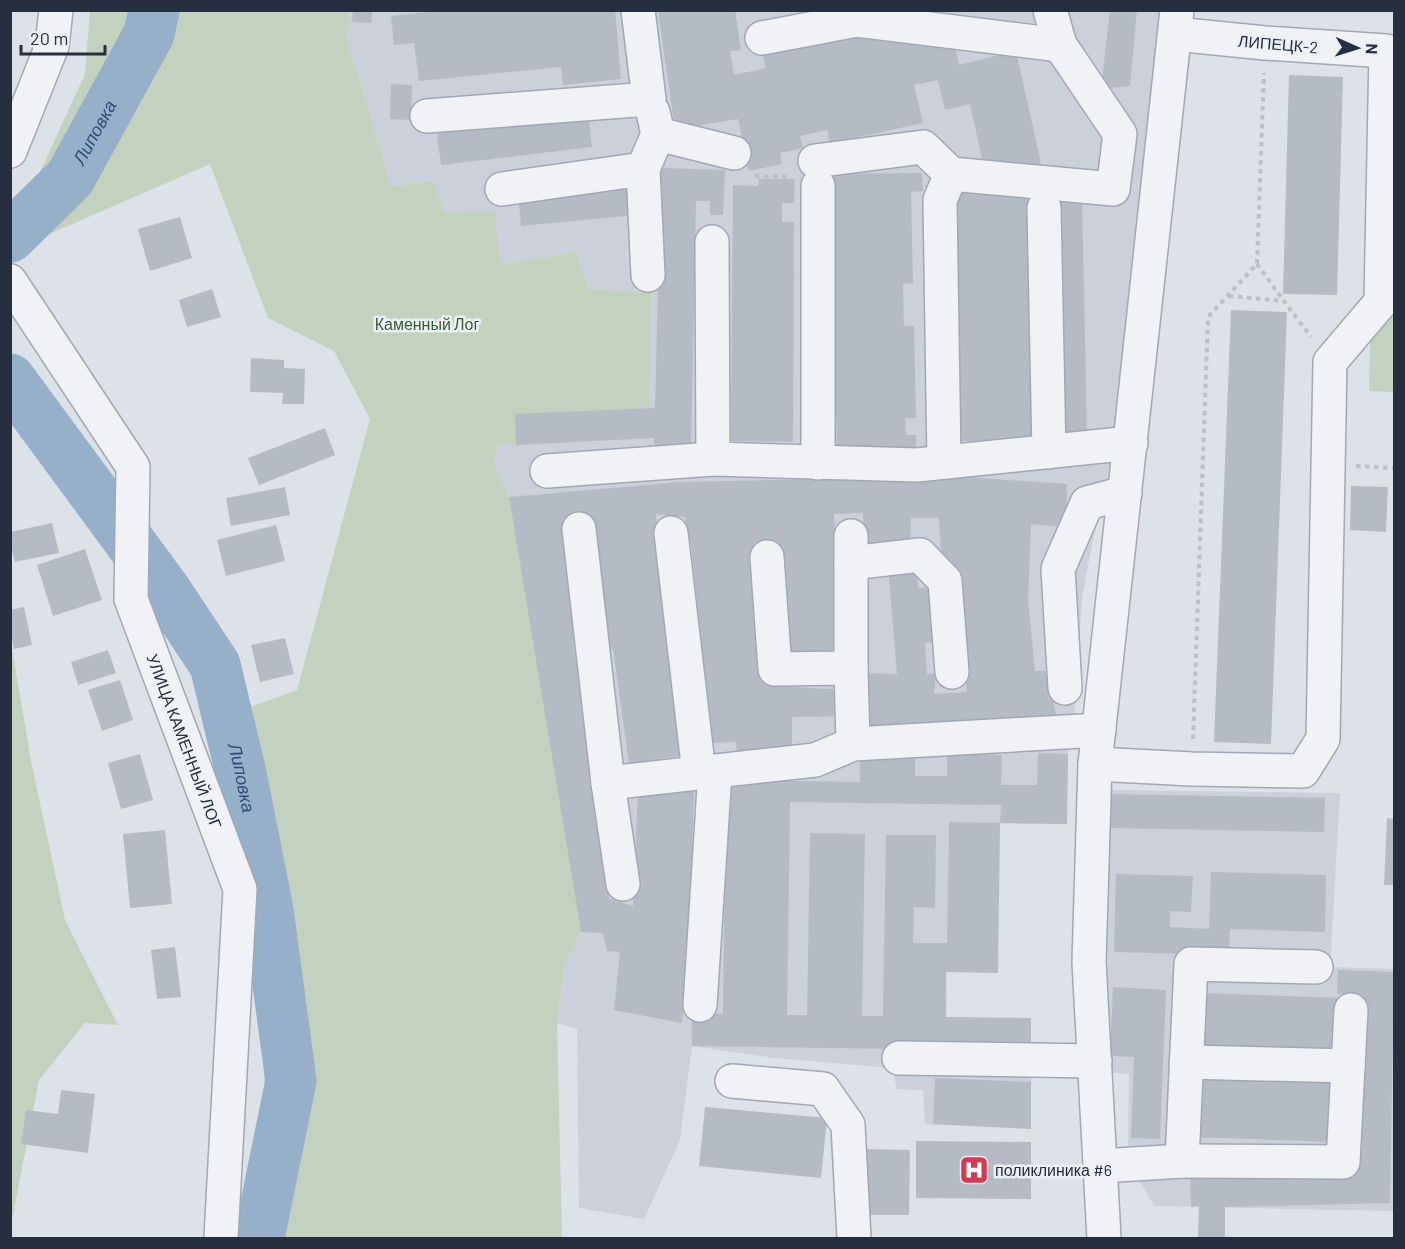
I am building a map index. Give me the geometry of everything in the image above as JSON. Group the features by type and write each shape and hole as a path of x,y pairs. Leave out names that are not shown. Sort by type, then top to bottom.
{"street":[{"path":"10,151 52,46 56,10"},
{"path":"638,10 650,99 658,134 643,169 648,275"},
{"path":"1050,10 1060,45 1120,134 1113,189"},
{"path":"762,38 857,20 1060,45"},
{"path":"1104,1239 1089,962 1095,764 1176,22"},
{"name":"ЛИПЕЦК-2","path":"1176,22 1265,43 1386,51 1390,73"},
{"path":"1095,764 1303,771 1323,740 1330,362 1381,302 1390,73"},
{"path":"427,116 650,99"},
{"path":"658,134 734,153"},
{"path":"818,463 817,174 922,147 951,174 1158,194"},
{"path":"502,189 643,169"},
{"path":"944,462 940,200 951,174"},
{"path":"1044,208 1049,452"},
{"path":"712,242 713,459"},
{"name":"УЛИЦА КАМЕННЫЙ ЛОГ","path":"10,280 133,467 131,599 240,890 221,1239"},
{"path":"547,471 713,459 917,465 1131,443"},
{"path":"1065,688 1058,569 1087,503 1125,493"},
{"path":"579,529 608,783 623,884"},
{"path":"671,533 707,772 700,1005"},
{"path":"853,744 851,549 920,555 945,581 952,672"},
{"path":"767,557 776,669 851,668"},
{"path":"608,783 814,760 853,744 1099,730"},
{"path":"1182,1161 1191,964 1316,967"},
{"path":"1101,1166 1182,1161 1343,1162 1351,1010"},
{"path":"899,1058 1095,1060"},
{"path":"1186,1062 1348,1066"},
{"path":"732,1081 823,1089 848,1125 854,1239"}],"path":[{"path":"1265,43 1257,264 1330,362"},
{"path":"734,153 746,174 796,177 817,174"},
{"path":"1192,769 1208,317 1257,264"},
{"path":"1228,296 1284,301"}],"shaded area":[{"path":"349,10 1161,11 1124,408 1097,518 1082,598 1075,707 1068,754 1067,824 949,823 946,1017 1031,1051 1031,1129 925,1124 923,1090 897,1089 892,1068 775,1058 692,1046 680,1140 644,1219 579,1208 577,1029 557,1023 564,966 581,932 509,497 494,464 498,444 650,292 588,289 576,252 500,265 444,213 433,181 391,186 347,39"},
{"path":"1106,790 1340,793 1330,967 1394,969 1394,1211 1154,1206 1139,1180 1128,1150 1129,1074 1108,1072"}],"green space":[{"name":"Каменный Лог","path":"90,11 349,11 347,39 391,186 434,181 444,213 494,211 501,265 576,252 588,289 651,292 649,411 516,443 498,444 494,464 509,497 581,932 564,966 557,1023 562,1238 272,1238 250,786 202,725 297,690 370,419 334,351 268,318 210,164 47,235 19,218 85,74"},
{"path":"1394,288 1394,392 1369,391 1370,344"},
{"path":"10,638 32,766 65,920 118,1025 85,1023 39,1080 11,1225"}],"building":[{"path":"353,10 372,10 371,23 352,22"},
{"path":"445,10 615,10 621,79 563,85 561,67 419,81 414,43 394,45 391,16"},
{"path":"658,10 735,10 741,50 730,51 734,75 766,68 763,56 902,27 906,43 932,38 935,47 954,43 959,65 1016,51 1042,168 985,172 970,104 945,110 938,80 914,85 923,123 830,143 827,130 800,136 803,148 780,153 782,164 749,171 738,119 675,129"},
{"path":"1110,10 1137,10 1130,86 1101,89"},
{"path":"1289,75 1343,77 1337,295 1283,294"},
{"path":"391,84 412,85 411,120 390,119"},
{"path":"588,110 592,147 441,165 436,128"},
{"path":"661,168 725,170 723,215 710,215 710,201 696,201 691,447 654,447 654,438 516,445 515,414 655,408"},
{"path":"922,173 923,191 911,192 913,283 903,284 904,326 914,326 916,418 905,418 906,435 916,435 916,453 837,455 831,174"},
{"path":"633,179 636,215 521,226 518,191"},
{"path":"759,179 795,179 794,203 782,203 782,222 794,222 793,442 731,441 733,185 758,186"},
{"path":"1029,192 1032,440 957,441 954,193"},
{"path":"1055,199 1082,199 1087,437 1060,437"},
{"path":"180,217 192,258 150,271 138,229"},
{"path":"212,289 221,317 187,327 179,300"},
{"path":"1231,310 1287,312 1271,744 1214,742"},
{"path":"251,358 284,360 284,368 305,369 304,404 282,404 283,393 250,392"},
{"path":"325,428 335,455 259,485 248,458"},
{"path":"949,476 1067,484 1066,527 1031,524 1028,600 1035,671 1048,671 1056,716 863,729 859,673 897,674 888,566 917,567 918,588 938,587 942,641 925,643 927,674 936,673 934,694 967,692 953,572 942,571 939,518 911,518 910,547 865,552 863,513 834,514 843,654 785,657 777,543 754,543 763,679 792,680 793,687 847,690 848,716 792,717 792,750 737,754 736,742 708,743 704,726 710,724 691,544 686,544 685,517 656,514 679,756 629,763 613,649 598,649 588,520 563,522 575,657 582,656 609,899 633,906 638,790 694,790 689,940 682,1023 614,1010 620,952 607,951 603,933 581,932 509,497 680,482"},
{"path":"1351,486 1388,487 1386,532 1350,530"},
{"path":"285,487 290,515 231,526 226,498"},
{"path":"52,523 59,553 15,562 10,543 10,532"},
{"path":"276,525 285,561 226,576 217,540"},
{"path":"85,549 102,600 53,616 37,565"},
{"path":"24,607 32,645 14,649 10,630 10,610"},
{"path":"285,638 294,674 260,682 251,645"},
{"path":"108,650 116,673 78,685 71,662"},
{"path":"120,680 133,720 102,731 88,690"},
{"path":"1038,753 1068,754 1067,824 1000,823 998,973 946,972 946,1017 1031,1018 1031,1051 692,1046 692,1013 723,1014 726,780 860,782 860,757 915,758 915,776 947,776 947,754 1002,755 1001,785 1037,785","holes":["790,802 1001,805 1000,823 949,822 947,943 913,943 914,907 935,908 936,835 886,835 883,1016 862,1016 865,834 810,833 807,1015 787,1015"]},
{"path":"140,754 153,800 121,809 108,763"},
{"path":"1111,794 1325,798 1324,832 1111,828"},
{"path":"1387,818 1394,819 1394,885 1384,885"},
{"path":"165,830 172,904 130,908 123,834"},
{"path":"1211,872 1326,875 1325,932 1230,929 1229,955 1114,952 1116,874 1193,876 1191,912 1170,911 1170,927 1209,929"},
{"path":"175,947 181,997 157,999 151,950"},
{"path":"1338,970 1394,972 1390,1203 1225,1207 1225,1238 1198,1237 1199,1206 1191,1207 1190,1172 1351,1168 1355,994 1337,994"},
{"path":"1113,987 1166,990 1160,1139 1131,1138 1134,1057 1110,1056"},
{"path":"1202,993 1342,998 1340,1049 1201,1045"},
{"path":"935,1078 1031,1082 1031,1129 933,1124"},
{"path":"1195,1078 1333,1083 1331,1142 1193,1137"},
{"path":"61,1090 95,1094 88,1153 21,1144 26,1110 58,1114"},
{"path":"705,1107 827,1118 821,1178 699,1166"},
{"name":"поликлиника #6","path":"916,1141 1031,1142 1031,1199 916,1198"},
{"path":"865,1149 910,1150 909,1215 864,1215"}],"waterway":[{"name":"Липовка","path":"10,237 70,178 149,34 154,10"},
{"name":"Липовка","path":"10,379 166,591 215,665 240,769 268,910 291,1081 259,1238"}],"place":[{"name":"поликлиника #6","path":"974,1170"}]}
